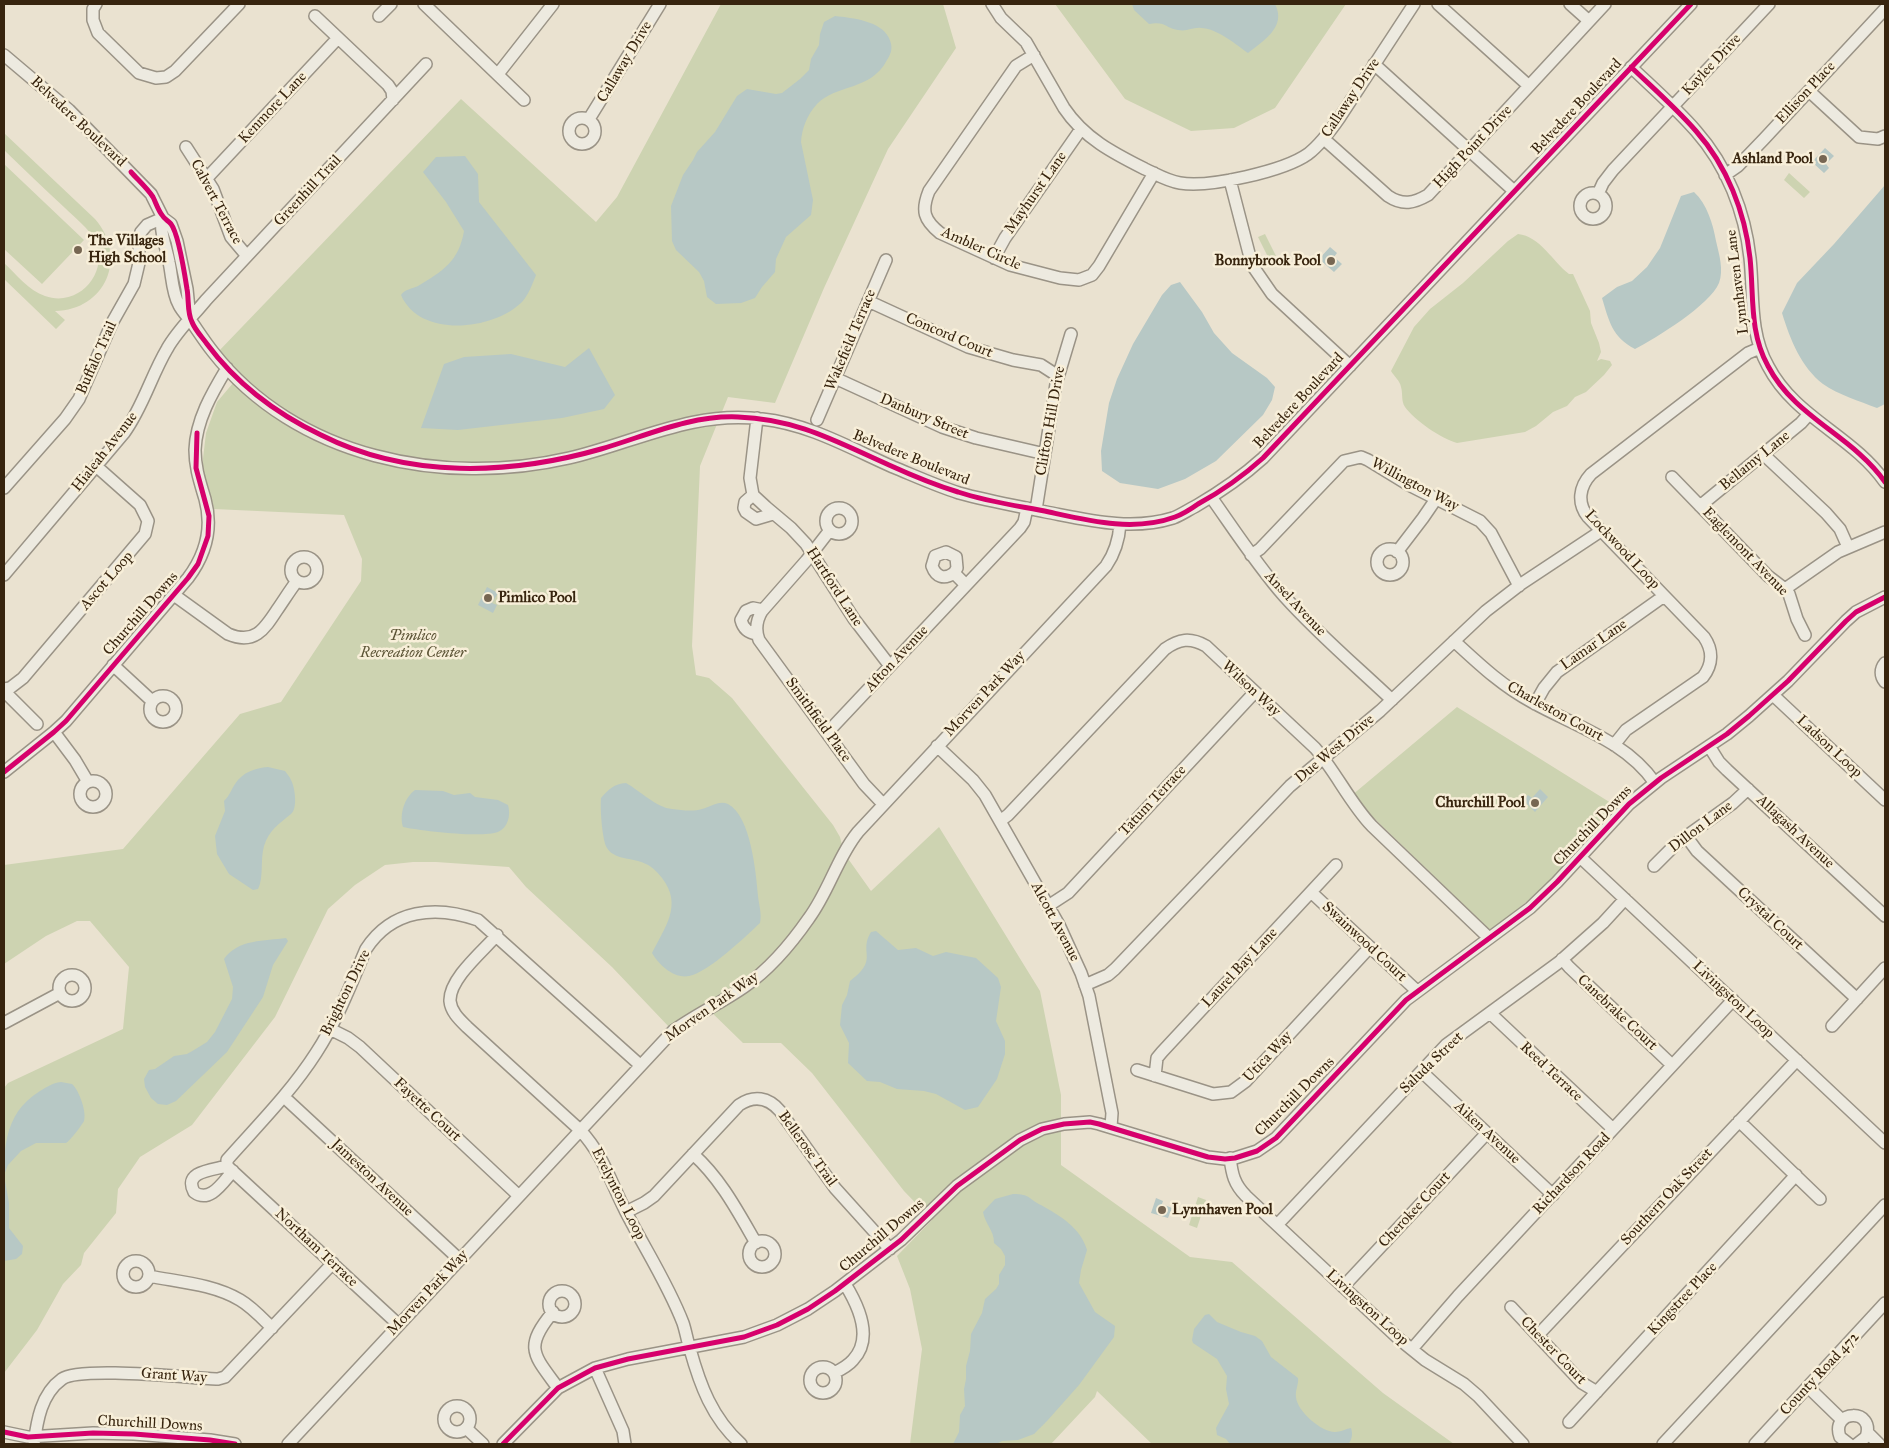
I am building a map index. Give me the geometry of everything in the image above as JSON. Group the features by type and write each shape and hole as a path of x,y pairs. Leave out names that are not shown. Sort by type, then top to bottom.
{"street":[{"path":"96,4 93,9 93,20 98,33 139,73 156,78 166,77 175,72 239,4"},
{"path":"379,16 391,4"},
{"path":"424,4 524,100"},
{"name":"Callaway Drive","path":"589,120 660,4"},
{"name":"Callaway Drive","path":"992,4 1001,18 1026,42 1064,108 1081,129 1104,147 1154,173 1168,180 1193,185 1230,180 1281,168 1308,154 1324,139 1340,117 1414,4"},
{"path":"1438,4 1529,86"},
{"path":"1570,4 1589,21"},
{"name":"High Point Drive","path":"1324,139 1388,196 1396,201 1406,203 1416,201 1428,195 1605,4"},
{"name":"Belvedere Boulevard","path":"4,55 68,110 151,194 163,218 162,234 179,305 226,368 281,413 320,435 349,448 410,464 485,469 523,466 568,458 604,449 674,425 706,419 757,418 813,430 890,466 957,492 1087,520 1120,524 1148,523 1175,517 1243,476 1263,458 1691,4"},
{"name":"Kaylee Drive","path":"1598,194 1603,183 1613,170 1769,4"},
{"path":"498,74 548,6"},
{"name":"Ellison Place","path":"1725,175 1738,166 1885,9"},
{"path":"315,16 388,85 392,91 393,100"},
{"name":"Kenmore Lane","path":"207,178 338,38"},
{"name":"Ambler Circle","path":"1034,54 1016,66 929,191 924,203 925,215 930,226 940,233 1010,265 1060,278 1079,280 1092,275 1100,266 1154,173"},
{"name":"Greenhill Trail","path":"190,319 426,64"},
{"path":"1374,64 1514,192"},
{"name":"Lynnhaven Lane","path":"1631,67 1700,137 1725,175 1736,200 1747,236 1752,277 1753,321 1760,348 1775,378 1786,393 1809,414 1864,456 1885,482"},
{"path":"1809,91 1859,137 1878,139 1885,136"},
{"name":"Mayhurst Lane","path":"994,258 1004,238 1081,129"},
{"name":"Calvert Terrace","path":"186,147 207,178 219,203 231,237 247,256"},
{"path":"1230,180 1252,265 1262,282 1272,294 1350,366"},
{"name":"Buffalo Trail","path":"4,488 65,419 79,399 112,323 134,284 139,263 139,238 141,232 147,225 163,218"},
{"name":"Wakefield Terrace","path":"817,420 886,260"},
{"name":"Concord Court","path":"868,301 968,347 1041,366 1058,376"},
{"name":"Hialeah Avenue","path":"4,574 124,433 138,413 168,347 190,319"},
{"name":"Clifton Hill Drive","path":"1032,509 1058,376 1070,334"},
{"name":"Lockwood Loop","path":"1614,745 1626,730 1703,677 1710,665 1711,657 1709,643 1588,517 1581,506 1581,491 1586,480 1748,353 1760,348"},
{"name":"Churchill Downs","path":"4,772 54,732 79,706 174,595 198,564 208,536 209,516 196,468 196,441 206,406 226,368"},
{"name":"Danbury Street","path":"835,378 942,426 976,438 1044,454"},
{"name":"Bellamy Lane","path":"1700,506 1801,424 1809,414"},
{"path":"757,418 750,478 753,495 746,502 744,508 750,517 756,519 773,514"},
{"path":"1763,454 1840,528 1848,547"},
{"name":"Willington Way","path":"1251,555 1260,549 1344,461 1360,457 1409,485 1473,516 1486,527 1519,586"},
{"name":"Ascot Loop","path":"4,690 17,684 23,678 145,534 148,521 140,505 96,466"},
{"name":"Eaglemont Avenue","path":"1672,477 1768,576 1785,589 1805,635"},
{"name":"Hartford Lane","path":"753,495 800,536 854,619 890,666"},
{"name":"Ansel Avenue","path":"1211,497 1251,555 1301,614 1392,700"},
{"path":"1397,552 1436,499"},
{"name":"Afton Avenue","path":"827,732 1020,528 1032,509"},
{"name":"Morven Park Way","path":"288,1444 672,1031 743,988 789,945 819,903 847,846 883,804 1106,566 1116,549 1120,524"},
{"path":"757,634 758,618 763,610 812,554 830,530"},
{"name":"Due West Drive","path":"1085,985 1108,975 1115,969 1290,786 1392,700 1486,611 1519,586 1601,531"},
{"path":"1785,589 1824,561 1848,547 1885,532"},
{"path":"954,574 966,585"},
{"path":"174,595 228,634 237,638 248,638 265,628 297,581"},
{"name":"Lamar Lane","path":"1535,704 1544,688 1557,672 1664,596"},
{"name":"Churchill Downs","path":"503,1444 558,1388 594,1368 628,1359 744,1337 777,1325 808,1309 845,1284 890,1249 958,1186 993,1159 1031,1134 1053,1126 1090,1122 1208,1157 1230,1158 1257,1151 1276,1138 1397,1008 1543,896 1629,804 1654,783 1749,716 1773,695 1856,612 1885,597"},
{"name":"Smithfield Place","path":"763,610 752,608 746,610 741,620 742,626 747,631 757,634 759,640 864,784 883,804"},
{"name":"Wilson Way","path":"1000,821 1008,815 1166,649 1175,642 1196,640 1206,646 1324,758 1363,816 1372,826 1489,938"},
{"name":"Charleston Court","path":"1454,641 1494,677 1535,704 1614,745 1644,769 1654,783"},
{"path":"1885,663 1881,669 1881,674 1885,682"},
{"path":"113,665 152,701"},
{"path":"4,690 37,724"},
{"name":"Tatum Terrace","path":"1048,906 1068,893 1255,692"},
{"name":"Ladson Loop","path":"1773,695 1885,800"},
{"path":"54,732 75,760 88,782"},
{"name":"Alcott Avenue","path":"937,746 979,787 1070,947 1085,985 1104,1066 1112,1113 1112,1127"},
{"name":"Allagash Avenue","path":"1709,746 1719,762 1885,916"},
{"name":"Dillon Lane","path":"1654,866 1686,836 1733,803 1748,789"},
{"name":"Crystal Court","path":"1686,836 1697,851 1857,999"},
{"name":"Livingston Loop","path":"1580,857 1885,1143"},
{"name":"Laurel Bay Lane","path":"1155,1076 1157,1058 1162,1052 1336,865"},
{"name":"Swainwood Court","path":"1311,892 1417,991"},
{"name":"Saluda Street","path":"1277,1225 1446,1045 1562,959 1626,899"},
{"name":"Brighton Drive","path":"230,1168 227,1160 303,1073 330,1029 366,949 380,932 393,922 413,913 460,915 478,920 640,1065"},
{"name":"Evelynton Loop","path":"497,936 454,983 450,1002 453,1010 467,1027 580,1130 602,1158 626,1212 674,1302 684,1327 701,1385 709,1403 728,1430 741,1444"},
{"name":"Utica Way","path":"1137,1070 1213,1094 1231,1092 1238,1088 1370,947"},
{"name":"Canebrake Court","path":"1562,959 1568,968 1672,1065"},
{"path":"1832,1026 1885,968"},
{"path":"4,1023 60,993"},
{"name":"Richardson Road","path":"1412,1349 1458,1296 1733,1000"},
{"name":"Reed Terrace","path":"1490,1013 1613,1129"},
{"name":"Fayette Court","path":"330,1029 348,1038 360,1047 519,1196"},
{"name":"Southern Oak Street","path":"1538,1335 1796,1060"},
{"name":"Aiken Avenue","path":"1422,1072 1553,1195"},
{"name":"Jameston Avenue","path":"284,1097 460,1260"},
{"name":"Bellerose Trail","path":"626,1212 654,1196 739,1105 752,1098 765,1099 780,1110 835,1188 890,1249"},
{"path":"1739,1121 1820,1199"},
{"name":"Cherokee Court","path":"1343,1287 1486,1133"},
{"path":"693,1154 704,1164 725,1192 756,1243"},
{"name":"Livingston Loop","path":"1230,1158 1235,1184 1277,1225 1412,1349 1471,1390 1523,1444"},
{"name":"Northam Terrace","path":"230,1168 399,1325"},
{"name":"Kingstree Place","path":"1569,1422 1796,1175"},
{"path":"1663,1444 1885,1205"},
{"name":"Grant Way","path":"35,1440 37,1419 44,1401 56,1384 69,1375 128,1373 218,1379 225,1377 232,1372 333,1263"},
{"path":"149,1276 226,1293 244,1303 272,1328"},
{"path":"834,1373 853,1361 858,1354 863,1334 861,1317 856,1301 845,1284"},
{"name":"County Road 472","path":"1755,1444 1885,1303"},
{"name":"Chester Court","path":"1511,1307 1582,1383 1597,1392"},
{"path":"553,1312 537,1333 534,1341 534,1350 536,1358 558,1388"},
{"path":"594,1368 623,1431 625,1444"},
{"path":"1808,1387 1842,1420"},
{"path":"1849,1444 1843,1441 1838,1433 1842,1420 1851,1415 1860,1417 1867,1424 1868,1433 1864,1440 1857,1444"},
{"path":"466,1428 483,1444"},
{"name":"Churchill Downs","path":"4,1432 35,1440 94,1433 125,1439 210,1440 236,1444"},
{"path":"1868,1433 1879,1444"}],"green space":[{"name":"Pimlico Recreation Center","path":"721,4 943,4 956,48 888,149 824,288 775,403 728,397 700,466 692,646 696,675 709,678 732,698 833,825 840,837 844,853 871,891 939,827 1040,991 1061,1095 1061,1165 1190,1257 1232,1262 1383,1393 1454,1444 1152,1444 1097,1391 1095,1397 1051,1444 910,1444 922,1349 910,1289 897,1256 932,1220 904,1191 812,1073 781,1043 743,1043 705,1006 670,1028 612,967 526,887 509,867 436,862 385,865 355,885 328,909 275,1017 192,1125 140,1157 118,1189 116,1213 84,1253 81,1265 63,1284 37,1330 4,1373 4,1088 8,1083 123,1029 129,967 90,921 77,921 46,936 4,964 4,865 123,849 240,714 281,702 361,581 362,559 344,515 214,509 202,467 206,433 217,402 239,376 217,353 461,99 596,222 617,197"},
{"path":"1055,4 1346,4 1275,108 1234,128 1191,131 1125,99"},
{"path":"4,133 95,219 105,234 110,249 110,265 106,279 99,291 87,302 73,308 55,311 65,320 56,329 4,279 4,263 23,282 39,294 57,298 69,297 88,285 98,265 99,253 95,241 86,227 4,150"},
{"path":"4,164 84,240 42,284 4,249"},
{"path":"1789,173 1810,192 1804,198 1784,180"},
{"path":"1265,234 1277,258 1270,261 1258,237"},
{"path":"1518,234 1533,239 1540,244 1563,269 1569,274 1573,274 1590,311 1591,323 1599,343 1601,352 1597,361 1601,359 1610,361 1612,365 1586,392 1575,397 1567,406 1553,412 1536,426 1525,432 1457,443 1436,433 1409,412 1403,402 1400,385 1391,371 1414,327 1430,309 1463,283"},
{"path":"1457,707 1619,808 1554,879 1491,931 1351,796"},
{"path":"1198,1197 1206,1200 1197,1228 1189,1225"}],"shaded area":[{"path":"1132,4 1275,4 1278,20 1272,33 1248,53 1226,38 1207,29 1181,30 1162,24 1149,24 1134,10"},
{"path":"835,16 866,21 880,28 889,38 890,54 880,70 872,77 834,93 813,108 806,122 801,142 813,200 811,215 786,237 776,259 775,272 755,298 741,303 716,304 707,297 704,281 699,272 676,250 672,241 671,206 683,175 697,152 715,132 737,96 747,89 776,94 782,93 809,70 811,59 819,45 824,22"},
{"name":"Ashland Pool","path":"1825,148 1834,156 1826,164 1829,168 1824,173 1812,162"},
{"path":"465,156 478,174 479,202 536,275 522,302 510,312 476,324 458,326 440,324 424,319 411,309 401,295 404,291 418,286 442,270 454,258 458,250 464,231 446,202 423,172 436,157"},
{"path":"1885,185 1885,404 1877,408 1849,398 1823,384 1815,377 1797,352 1782,313 1797,283"},
{"path":"1694,192 1706,208 1713,228 1720,262 1721,273 1719,283 1714,292 1694,311 1635,349 1621,339 1612,328 1602,298 1617,287 1632,281 1647,267 1660,248 1681,196"},
{"name":"Bonnybrook Pool","path":"1330,247 1337,253 1334,257 1342,264 1334,272 1319,259"},
{"path":"1180,282 1202,312 1214,333 1232,353 1267,378 1275,387 1272,400 1263,415 1216,461 1185,479 1158,489 1120,483 1102,471 1101,451 1109,403 1117,379 1133,344 1162,295 1171,285"},
{"path":"589,348 615,395 604,409 562,418 458,430 421,428 444,364 464,357 511,354 565,367"},
{"name":"Pimlico Pool","path":"487,587 498,593 492,603 497,605 493,613 478,605"},
{"path":"268,767 285,771 290,778 295,793 295,808 266,840 263,851 260,885 258,889 253,890 229,874 217,854 215,836 225,811 224,801 235,784 250,771"},
{"path":"626,783 666,808 695,810 718,803 728,804 736,810 747,832 756,874 761,913 760,923 706,968 689,976 678,975 668,970 652,953 670,916 671,897 662,878 654,869 645,864 613,854 605,844 601,798 618,784"},
{"name":"Churchill Pool","path":"1540,789 1548,797 1535,812 1523,800 1528,795 1532,798"},
{"path":"415,790 443,791 454,795 470,793 475,797 498,800 508,805 508,821 504,828 490,834 451,833 403,827 404,806 408,797"},
{"path":"876,931 898,950 916,948 933,956 946,952 976,958 998,978 1001,987 996,1021 1005,1041 1005,1054 997,1079 978,1107 965,1110 936,1094 897,1089 880,1082 867,1081 848,1063 849,1043 840,1025 842,1005 847,995 850,981 864,967 867,956 866,945 871,932"},
{"path":"286,938 288,941 273,965 263,997 227,1052 176,1101 167,1105 158,1104 151,1098 145,1087 144,1079 149,1070 155,1069 174,1056 187,1054 207,1042 215,1032 232,999 233,987 224,959 230,952 244,944"},
{"path":"61,1082 72,1084 80,1096 85,1117 84,1121 66,1143 36,1143 21,1151 8,1165 4,1175 7,1137 11,1124 18,1112 27,1101 50,1085"},
{"path":"4,1175 9,1203 9,1228 23,1246 22,1254 16,1259 4,1261 4,1180"},
{"path":"1013,1194 1026,1196 1055,1213 1080,1235 1087,1250 1079,1283 1095,1312 1115,1326 1114,1337 1079,1385 1034,1434 1018,1440 1002,1441 996,1444 953,1444 959,1432 960,1415 965,1406 964,1389 971,1334 982,1313 985,1299 999,1284 999,1275 1005,1265 1005,1256 994,1243 993,1234 983,1212 995,1199"},
{"name":"Lynnhaven Pool","path":"1156,1198 1163,1201 1162,1204 1172,1208 1168,1218 1151,1213"},
{"path":"1209,1314 1217,1322 1255,1336 1262,1341 1271,1357 1298,1378 1297,1403 1305,1414 1317,1425 1329,1431 1337,1432 1351,1428 1352,1437 1348,1444 1230,1444 1226,1439 1217,1435 1216,1428 1229,1404 1226,1389 1227,1376 1217,1359 1193,1343 1192,1340 1194,1329 1205,1315"}],"cycle path":[{"path":"131,172 151,194 164,218 174,229 183,265 190,318 197,331 218,358 244,384 273,407 305,427 354,449 424,466 495,468 566,458 601,449 668,427 703,419 738,417 779,422 816,433 914,476 969,495 1004,504 1112,524 1144,524 1184,513 1232,483 1263,458 1691,4"},
{"path":"1631,67 1696,131 1717,159 1733,190 1748,241 1753,313 1758,340 1768,366 1779,384 1808,413 1857,451 1885,482"},
{"path":"4,772 66,721 198,564 208,536 209,516 196,468 197,433"},
{"path":"503,1444 558,1388 595,1368 628,1359 744,1337 777,1325 808,1309 835,1291 901,1240 957,1186 1020,1140 1042,1129 1064,1124 1090,1122 1208,1157 1235,1158 1257,1151 1276,1138 1406,1000 1530,908 1557,882 1629,804 1661,778 1727,734 1788,681 1856,612 1885,597"},
{"path":"4,1432 28,1437 93,1433 134,1434 210,1440 235,1444"}],"place":[{"name":"Ashland Pool","path":"1823,159"},
{"name":"The Villages High School","path":"78,250"},
{"name":"Bonnybrook Pool","path":"1331,261"},
{"name":"Pimlico Pool","path":"488,598"},
{"name":"Churchill Pool","path":"1535,803"},
{"name":"Lynnhaven Pool","path":"1162,1210"}]}
